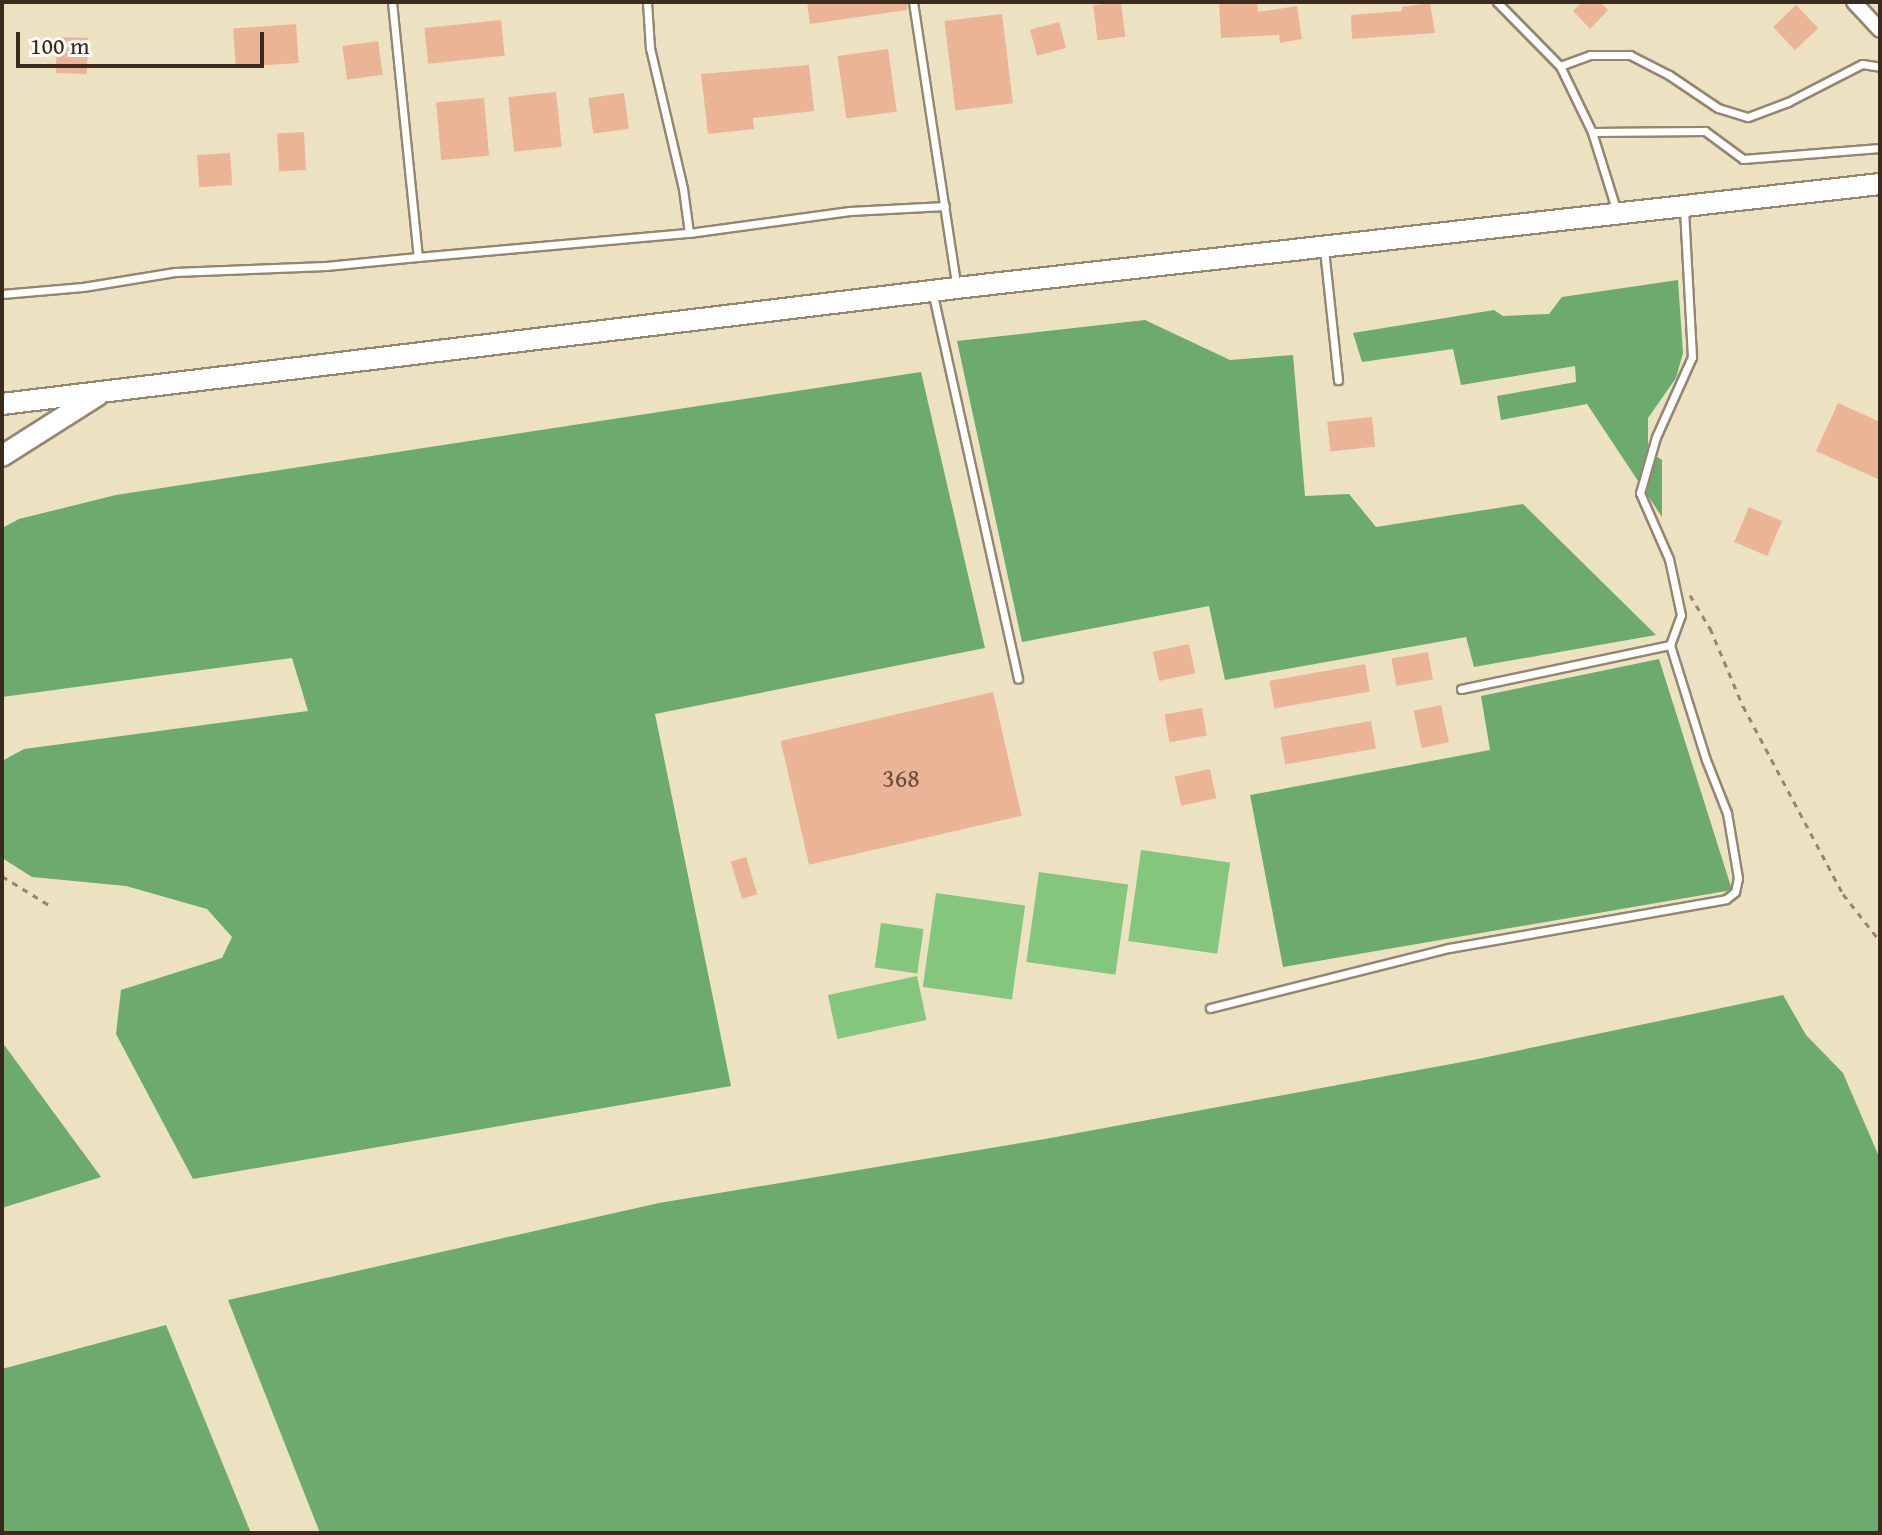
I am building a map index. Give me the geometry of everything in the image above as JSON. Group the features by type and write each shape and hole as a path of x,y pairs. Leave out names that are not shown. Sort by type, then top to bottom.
{"main road":[{"path":"2,404 956,288 1880,184"},
{"path":"2,456 105,391"}],"street":[{"path":"1854,2 1880,30"}],"lane":[{"path":"392,2 418,257"},
{"path":"647,2 650,48 683,189 689,233"},
{"path":"913,2 956,288"},
{"path":"1497,2 1560,66 1592,132 1618,214"},
{"path":"1560,66 1590,55 1630,55 1669,75 1718,108 1748,117 1788,102 1862,64 1880,67"},
{"path":"1592,132 1705,131 1743,159 1880,148"},
{"path":"2,294 83,287 175,272 326,266 689,233 850,211 945,206"},
{"path":"1210,1008 1449,948 1726,899 1735,892 1738,878 1727,813 1706,760 1670,645 1681,615 1669,559 1640,493 1656,437 1692,357 1684,207"},
{"path":"1323,247 1338,380"},
{"path":"932,291 1018,679"},
{"path":"1461,689 1670,645"}],"path":[{"path":"1689,593 1710,628 1743,706 1843,894 1880,941"},
{"path":"2,876 49,905"}],"green space":[{"path":"1678,280 1683,353 1676,378 1648,418 1648,451 1662,460 1662,517 1587,404 1501,420 1497,396 1576,382 1575,366 1461,385 1453,349 1362,362 1353,333 1494,310 1503,316 1549,314 1562,297"},
{"path":"1145,320 1230,360 1293,355 1305,496 1349,494 1376,527 1523,504 1656,635 1474,667 1466,637 1225,680 1209,606 1022,642 957,341"},
{"path":"921,372 985,648 655,714 731,1086 193,1179 116,1034 121,990 222,958 232,937 207,909 126,886 32,877 2,858 2,761 24,749 308,711 292,658 2,697 2,528 19,519 116,495"},
{"path":"1659,659 1732,890 1283,967 1250,795 1490,750 1481,696"},
{"path":"1141,850 1230,863 1217,954 1128,941"},
{"path":"1039,872 1128,885 1115,975 1026,962"},
{"path":"936,893 1025,906 1012,1000 923,987"},
{"path":"881,923 924,929 917,974 875,968"},
{"path":"917,976 926,1020 837,1039 828,995"},
{"path":"1783,995 1806,1035 1843,1073 1880,1159 1880,1533 320,1533 228,1300 659,1203 1045,1139 1478,1059"},
{"path":"2,1042 101,1177 2,1208"},
{"path":"166,1325 251,1533 2,1533 2,1369"}],"building":[{"path":"807,2 907,2 907,10 810,24"},
{"path":"1121,2 1125,37 1097,40 1093,5"},
{"path":"1219,2 1257,2 1258,12 1297,6 1302,39 1280,43 1279,35 1221,38"},
{"path":"1582,2 1600,2 1608,10 1590,29 1573,11"},
{"path":"1430,3 1435,33 1352,39 1351,15 1402,11 1402,7"},
{"path":"1796,5 1818,28 1795,50 1773,27"},
{"path":"1002,14 1013,103 955,110 944,21"},
{"path":"501,20 505,56 428,64 424,28"},
{"path":"1059,22 1066,48 1037,56 1030,30"},
{"path":"296,24 299,63 236,67 233,28"},
{"path":"57,37 88,38 87,74 56,73"},
{"path":"378,41 383,75 347,80 342,46"},
{"path":"888,49 897,111 846,118 837,56"},
{"path":"809,65 814,111 753,118 754,129 708,134 701,74"},
{"path":"556,92 562,147 514,152 508,97"},
{"path":"624,93 629,129 593,134 588,98"},
{"path":"484,98 489,156 441,160 436,102"},
{"path":"304,132 306,170 279,171 277,133"},
{"path":"230,153 232,185 199,187 197,155"},
{"path":"1838,403 1880,422 1880,480 1816,451"},
{"path":"1372,417 1375,447 1330,452 1327,422"},
{"path":"1749,507 1782,521 1767,556 1734,542"},
{"path":"1189,644 1195,673 1159,681 1153,652"},
{"path":"1428,652 1433,680 1396,686 1392,658"},
{"path":"1365,664 1370,692 1274,708 1269,681"},
{"path":"993,692 1022,816 809,865 781,741"},
{"path":"1441,705 1449,742 1422,748 1414,711"},
{"path":"1202,708 1207,736 1169,742 1165,715"},
{"path":"1371,721 1376,749 1285,765 1280,737"},
{"path":"1210,769 1216,798 1181,806 1175,776"},
{"path":"746,857 757,894 742,899 731,862"}]}
